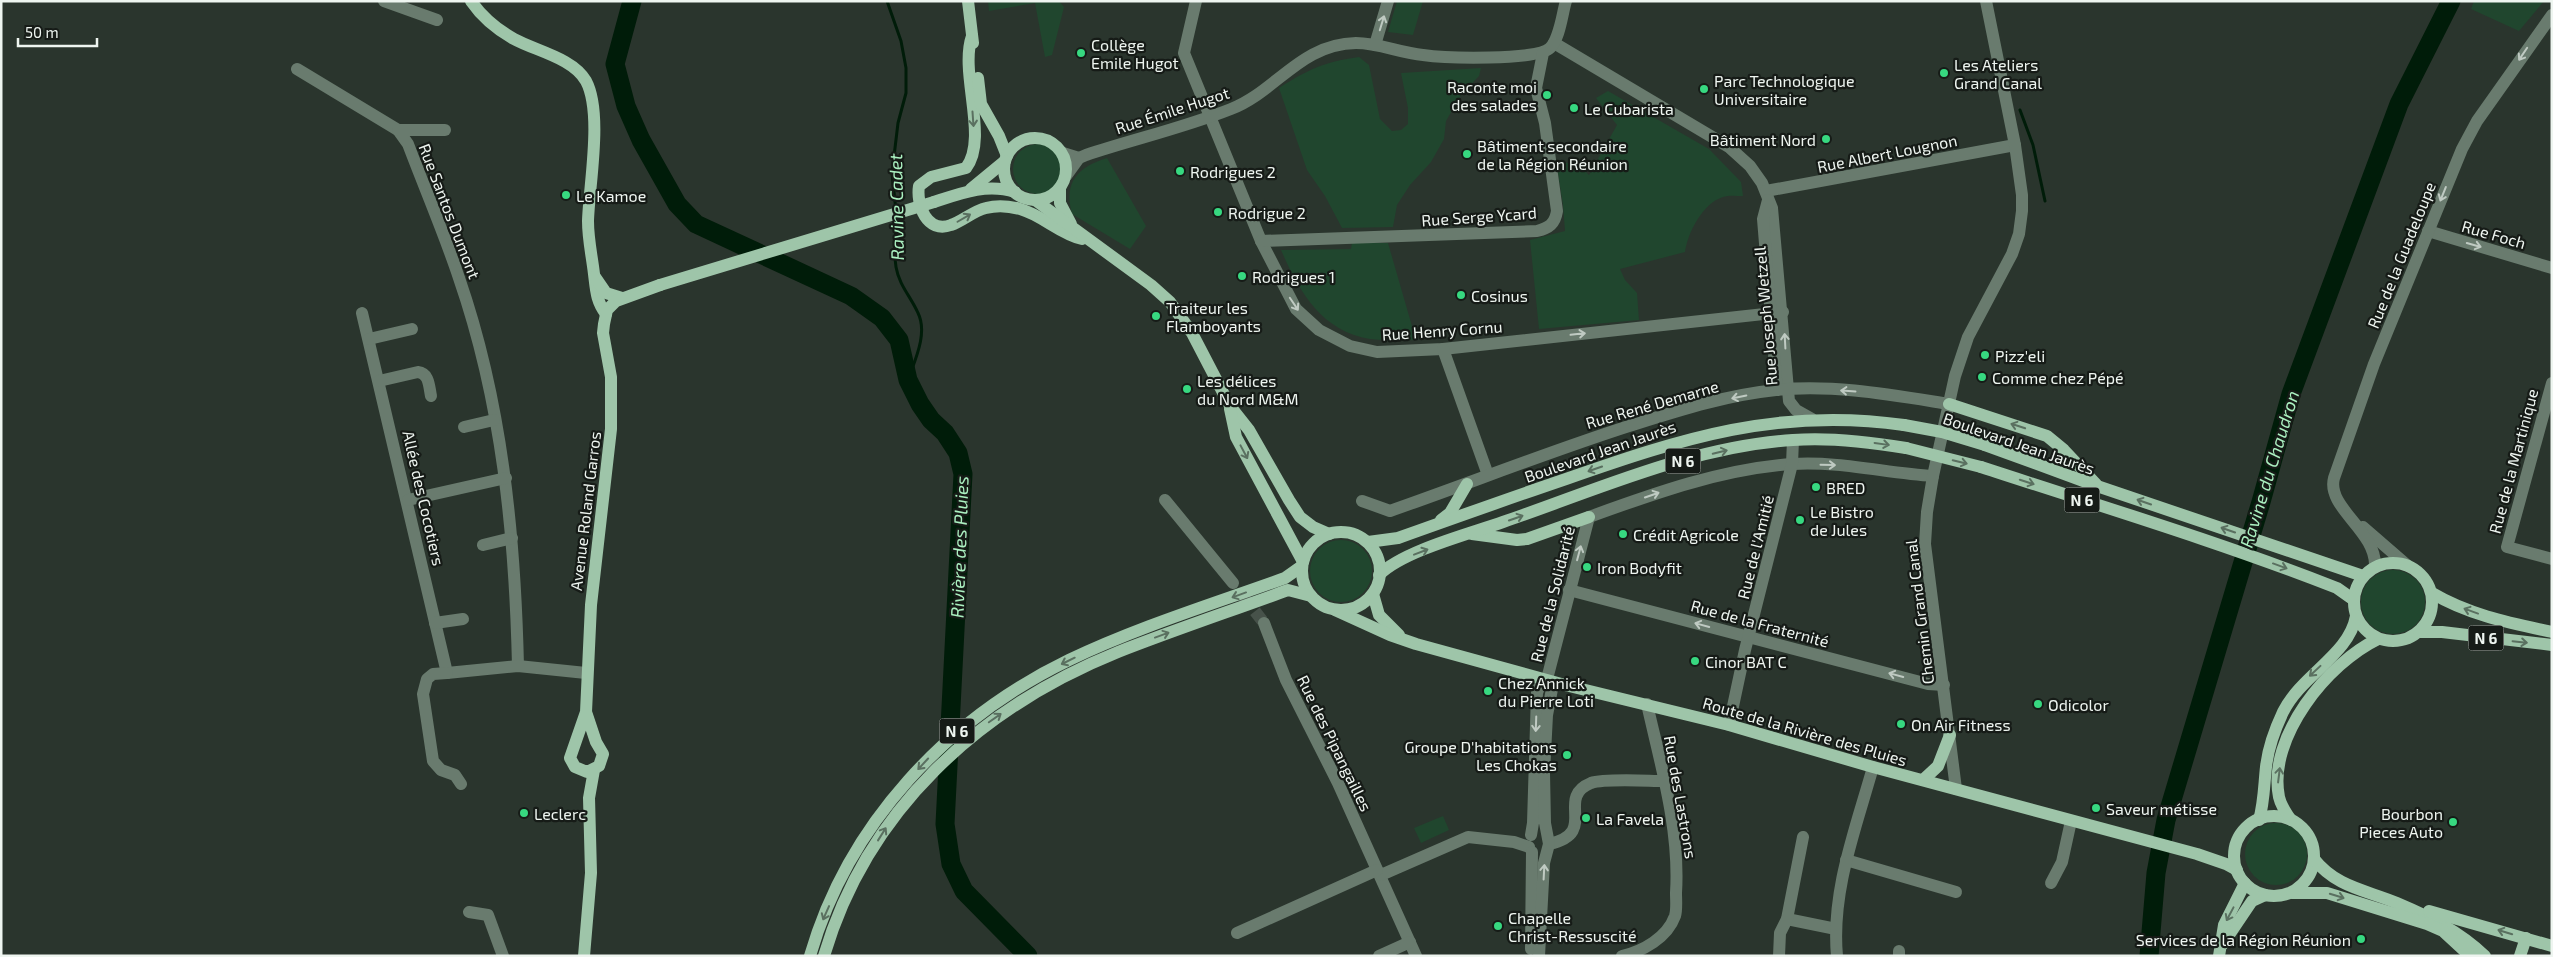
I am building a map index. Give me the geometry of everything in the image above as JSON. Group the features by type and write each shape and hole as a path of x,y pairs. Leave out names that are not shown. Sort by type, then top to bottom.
{"main road":[{"path":"472,1 494,26 514,39 569,65 586,80 593,118 588,222 589,244 597,300 606,314"},
{"path":"968,1 981,104 1000,136 1006,159 1005,178 1015,192"},
{"path":"972,36 968,54 975,151 966,168 930,178 919,186 918,194 923,214 931,224 941,227 951,226 985,208 1000,206 1022,209 1064,233 1088,241"},
{"path":"1000,136 1018,142"},
{"path":"606,314 609,307 622,298 660,285 969,191 1000,188 1035,200 1053,195 1060,188 1066,176 1067,168 1063,153 1056,145 1043,139 1028,138 1018,142 1006,159 969,191"},
{"path":"1060,188 1063,212 1074,228"},
{"path":"1035,200 1170,302 1192,333 1230,406 1249,430 1300,517 1313,527 1329,534"},
{"path":"594,275 606,293 622,298"},
{"name":"Avenue Roland Garros","path":"589,798 580,770 575,767 570,758 586,712 586,673 591,605 611,429 611,377 603,334 606,314"},
{"path":"1949,404 2047,436 2064,450 2097,486"},
{"path":"1230,406 1236,438 1302,564 1311,596"},
{"name":"Boulevard Jean Jaurès","path":"1368,542 1398,538 1662,446 1706,434 1755,425 1812,419 1873,421 1942,432 1985,445 2097,486 2363,576"},
{"name":"Boulevard Jean Jaurès","path":"1379,575 1386,568 1404,558 1674,463 1733,449 1794,440 1874,443 1906,448 1981,467 2114,511 2185,531 2337,588 2354,600"},
{"path":"1435,525 1450,513 1467,484"},
{"path":"1470,534 1527,540 1589,517"},
{"name":"N 6","path":"810,956 818,928 850,873 909,798 967,738 1033,693 1115,647 1285,578 1302,564 1308,550 1315,542 1329,534 1346,533 1368,542"},
{"path":"1336,610 1350,610 1363,604 1373,594 1379,575 1376,556 1368,542"},
{"path":"2259,820 2267,757 2274,732 2284,710 2305,681 2349,637 2356,616 2354,600 2356,587 2363,576 2376,567 2397,563 2408,566"},
{"name":"N 6","path":"2408,566 2424,576 2432,593 2451,605 2487,617 2552,632"},
{"name":"N 6","path":"1115,647 1288,590 1311,596 1320,605 1336,610"},
{"path":"2420,632 2431,614 2432,593"},
{"path":"1373,594 1379,615 1404,639"},
{"path":"1336,610 1404,639"},
{"path":"2356,616 2369,634 2378,639"},
{"name":"N 6","path":"2378,639 2400,641 2420,632 2442,632 2552,645"},
{"name":"Route de la Rivière des Pluies","path":"1404,639 1547,679 1729,725 1873,767 2197,854 2237,870"},
{"path":"2289,893 2302,885 2311,873 2314,859 2310,838 2304,829 2291,820 2282,806 2278,785 2283,749 2300,712 2320,684 2361,649 2378,639"},
{"name":"Avenue Roland Garros","path":"584,956 591,873 589,798 594,770 600,766 604,754 596,742 586,712"},
{"path":"1923,780 1938,766 1950,735"},
{"path":"576,743 582,740 596,742"},
{"path":"580,770 594,770"},
{"path":"2291,820 2274,817 2259,820 2241,834 2234,858 2237,870 2245,883 2265,895 2327,893 2427,924 2442,931 2470,956"},
{"name":"Route de la Rivière des Pluies","path":"2197,854 2214,854 2236,846"},
{"path":"2314,859 2324,872 2346,886 2552,946"},
{"name":"N 6","path":"824,956 850,873"},
{"path":"2220,951 2224,925 2245,883"},
{"path":"2220,951 2252,901 2265,895"},
{"path":"2396,902 2454,930 2485,956"},
{"path":"2520,956 2526,938"}],"street":[{"path":"384,1 412,7 437,20"},
{"name":"Rue Henry Cornu","path":"1196,1 1184,53 1261,241 1296,309 1319,330 1350,346 1376,352 1443,349 1777,313"},
{"path":"1375,45 1388,1"},
{"path":"1542,53 1554,43 1566,1"},
{"name":"Chemin Grand Canal","path":"1956,789 1925,544 1927,512 1955,376 1968,337 2012,254 2019,234 2022,195 2015,145 1986,1"},
{"name":"Rue de la Guadeloupe","path":"2376,567 2374,552 2355,521 2338,502 2333,492 2333,484 2374,364 2469,135 2536,33 2552,15"},
{"name":"Rue Émile Hugot","path":"1079,158 1210,116 1246,102 1315,52 1355,43 1375,45 1426,56 1511,57 1542,53"},
{"path":"1554,43 1729,147 1750,166 1767,196"},
{"name":"Rue Serge Ycard","path":"1261,241 1536,231 1548,228 1556,220 1545,123 1536,88 1542,53"},
{"name":"Rue Santos Dumont","path":"297,69 398,130 408,144 459,278 481,355 506,478 517,596 518,666"},
{"path":"398,130 445,130"},
{"name":"Rue Albert Lougnon","path":"1767,196 2015,145"},
{"path":"1063,153 1079,158 1066,176"},
{"name":"Rue Joseph Wetzell","path":"1767,196 1763,219 1777,313 1782,390 1796,410 1812,419"},
{"name":"Rue Foch","path":"2428,232 2552,268"},
{"name":"Allée des Cocotiers","path":"362,313 408,500 447,673"},
{"path":"369,339 412,329"},
{"path":"1443,349 1488,476"},
{"path":"379,381 423,372 427,376 431,396"},
{"name":"Rue de la Martinique","path":"2552,383 2507,548 2552,560"},
{"name":"Rue René Demarne","path":"1362,501 1390,511 1561,448 1690,407 1782,390 1859,392 1949,404"},
{"path":"464,427 494,420"},
{"name":"Rue de l'Amitié","path":"1729,725 1792,464 1794,440"},
{"name":"Rue de l'Amitié","path":"1589,517 1688,484 1748,470 1792,464 1835,464 1934,476"},
{"path":"408,500 506,478"},
{"path":"1165,500 1233,583"},
{"name":"Rue de la Solidarité","path":"1547,679 1589,517"},
{"name":"Rue de la Guadeloupe","path":"2355,521 2388,546 2408,566"},
{"path":"483,545 512,538"},
{"name":"Rue de la Fraternité","path":"1569,590 1928,684 1944,685"},
{"path":"435,623 463,618"},
{"name":"Rue des Pipangailles","path":"1264,623 1286,680 1338,783 1416,956"},
{"path":"461,784 455,775 441,770 433,760 423,694 427,679 434,674 518,666 586,673"},
{"path":"1530,956 1530,843 1533,823 1537,693 1540,685 1547,679 1552,689 1547,715 1544,773 1547,843 1539,956"},
{"name":"Rue des Lastrons","path":"1622,956 1640,951 1660,937 1675,916 1676,857 1664,781 1647,704"},
{"path":"1837,956 1836,929 1840,888 1846,860 1873,767"},
{"path":"1237,933 1468,837 1530,843 1540,854 1547,843 1564,840 1571,835 1575,829 1576,797 1580,790 1586,786 1600,781 1664,781"},
{"path":"2051,883 2062,862 2071,821"},
{"path":"1530,843 1536,832 1547,843"},
{"path":"1779,956 1780,933 1787,919 1803,837"},
{"path":"1846,860 1956,892"},
{"path":"469,912 488,915 503,956"},
{"path":"1787,919 1836,929"},
{"path":"1379,956 1410,942"}],"green space":[{"path":"988,1 1059,1 1064,7 1052,55 1045,57 1035,3 989,11"},
{"path":"1397,1 1423,1 1413,35 1388,32"},
{"path":"2474,1 2544,1 2519,31 2471,9"},
{"path":"1359,57 1369,65 1380,119 1392,131 1401,130 1408,124 1408,108 1401,73 1481,68 1479,76 1461,95 1446,121 1444,139 1431,162 1410,185 1397,205 1393,227 1342,228 1325,196 1307,170 1279,88 1317,67"},
{"path":"1608,91 1709,149 1741,182 1743,196 1723,197 1709,205 1693,227 1685,252 1620,269 1625,280 1637,293 1639,320 1539,329 1530,240 1565,231 1556,161 1579,165 1589,175 1617,125 1596,98"},
{"path":"1038,144 1056,151 1063,169 1056,187 1038,194 1020,187 1013,169 1020,151"},
{"path":"1107,158 1146,226 1130,249 1072,214 1070,193 1075,177 1088,166"},
{"path":"1352,243 1388,243 1416,340 1370,339 1353,335 1338,327 1325,318 1304,294 1281,250 1351,249"},
{"path":"1341,540 1353,542 1363,549 1370,559 1372,571 1370,583 1363,593 1353,600 1341,602 1329,600 1319,593 1312,583 1310,571 1312,559 1319,549 1329,542"},
{"path":"2393,570 2405,572 2416,579 2423,590 2425,602 2423,614 2416,625 2405,632 2393,634 2381,632 2370,625 2363,614 2361,602 2363,590 2370,579 2381,572"},
{"path":"1443,816 1449,830 1421,843 1414,828"},
{"path":"2276,823 2288,825 2298,832 2305,842 2307,854 2305,866 2298,876 2288,883 2276,885 2264,883 2254,876 2247,866 2245,854 2247,842 2254,832 2264,825"}],"waterway":[{"name":"Rivière des Pluies","path":"632,1 615,64 626,106 641,140 677,204 696,224 851,296 882,318 899,340 908,380 920,404 931,420 945,433 958,453 963,474 945,824 951,864 964,891 1028,956"},
{"name":"Ravine Cadet","path":"887,1 901,41 906,68 906,93 898,123 892,173 896,211"},
{"name":"Ravine du Chaudron","path":"2149,956 2156,873 2166,820 2261,502 2291,394 2399,104 2451,1"},
{"path":"2020,110 2033,145 2045,201"},
{"name":"Ravine Cadet","path":"896,217 896,267 902,285 918,313 922,329 917,355 908,380"}],"tunnel":[{"path":"1244,597 1264,623"}],"place":[{"name":"Collège Emile Hugot","path":"1081,53"},
{"name":"Les Ateliers Grand Canal","path":"1944,73"},
{"name":"Parc Technologique Universitaire","path":"1704,89"},
{"name":"Raconte moi des salades","path":"1547,95"},
{"name":"Le Cubarista","path":"1574,108"},
{"name":"Bâtiment Nord","path":"1826,139"},
{"name":"Bâtiment secondaire de la Région Réunion","path":"1467,154"},
{"name":"Rodrigues 2","path":"1180,171"},
{"name":"Le Kamoe","path":"566,195"},
{"name":"Rodrigue 2","path":"1218,212"},
{"name":"Rodrigues 1","path":"1242,276"},
{"name":"Cosinus","path":"1461,295"},
{"name":"Traiteur les Flamboyants","path":"1156,316"},
{"name":"Pizz'eli","path":"1985,355"},
{"name":"Comme chez Pépé","path":"1982,377"},
{"name":"Les délices du Nord M&M","path":"1187,389"},
{"name":"BRED","path":"1816,487"},
{"name":"Le Bistro de Jules","path":"1800,520"},
{"name":"Crédit Agricole","path":"1623,534"},
{"name":"Iron Bodyfit","path":"1587,567"},
{"name":"Cinor BAT C","path":"1695,661"},
{"name":"Chez Annick du Pierre Loti","path":"1488,691"},
{"name":"Odicolor","path":"2038,704"},
{"name":"On Air Fitness","path":"1901,724"},
{"name":"Groupe D'habitations Les Chokas","path":"1567,755"},
{"name":"Saveur métisse","path":"2096,808"},
{"name":"Leclerc","path":"524,813"},
{"name":"La Favela","path":"1586,818"},
{"name":"Bourbon Pieces Auto","path":"2453,822"},
{"name":"Chapelle Christ-Ressuscité","path":"1498,926"},
{"name":"Services de la Région Réunion","path":"2361,939"}]}
